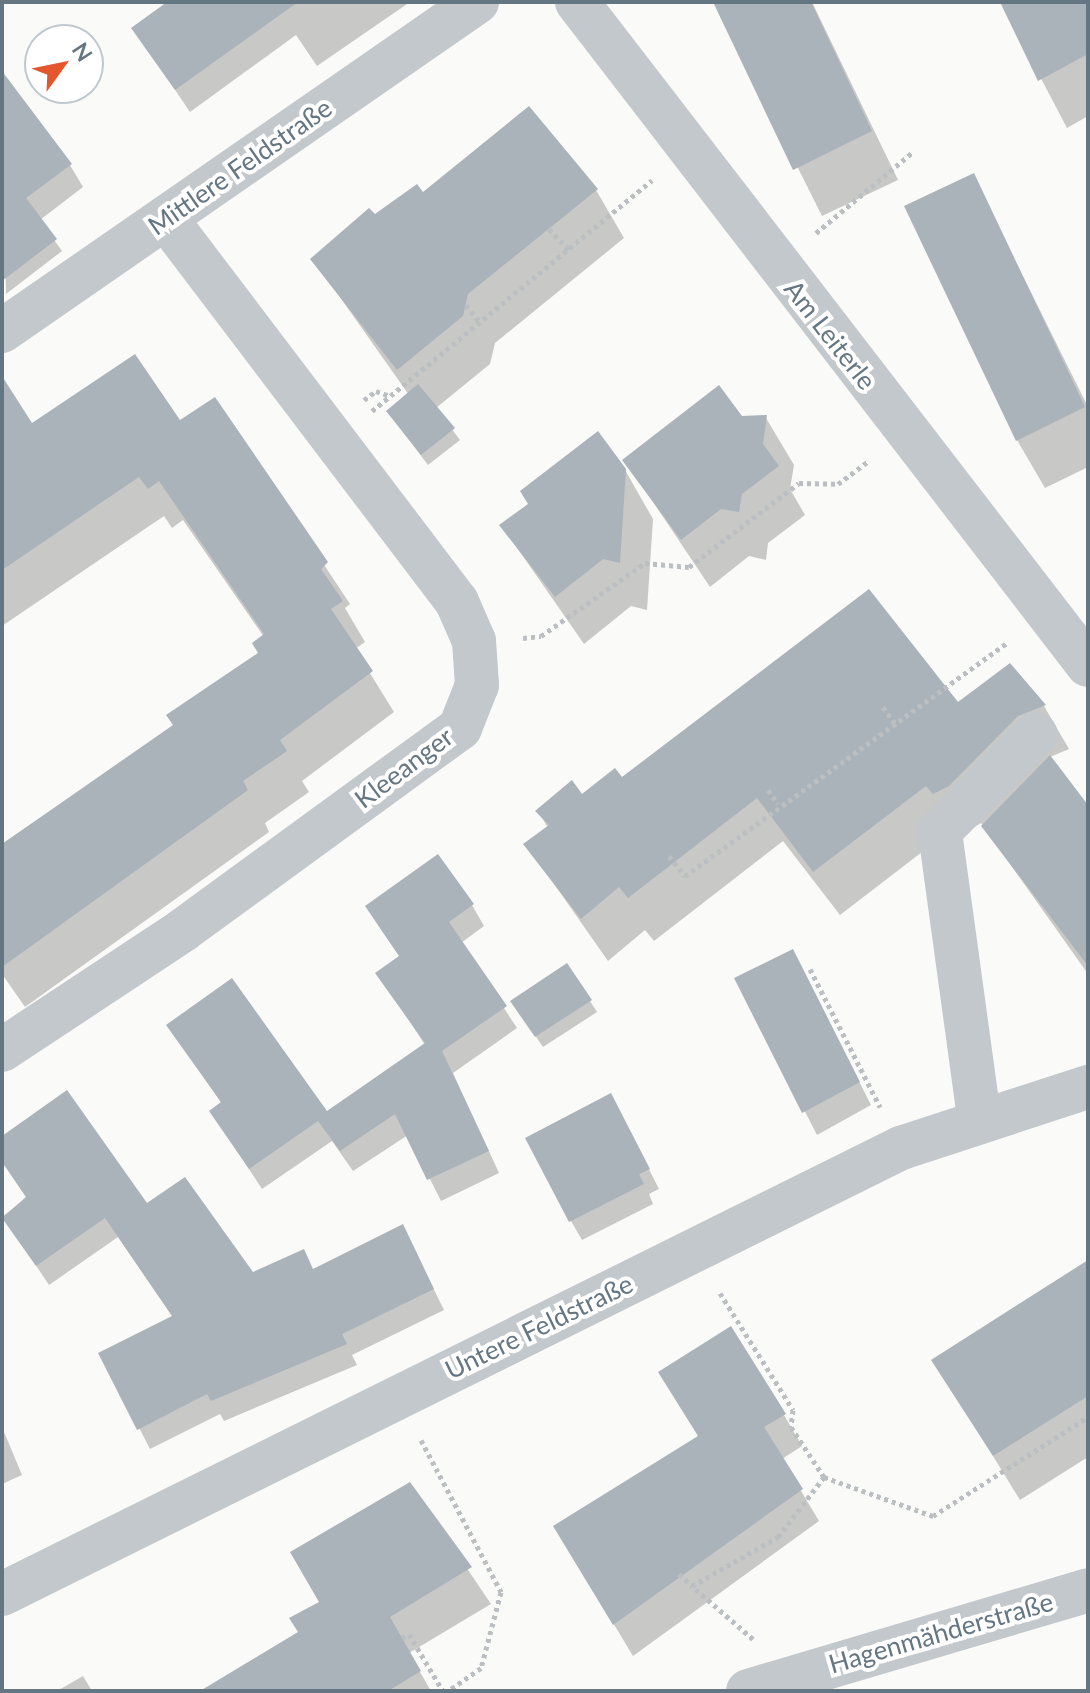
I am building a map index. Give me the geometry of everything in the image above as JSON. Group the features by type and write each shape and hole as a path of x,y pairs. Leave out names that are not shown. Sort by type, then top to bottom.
{"street":[{"name":"Mittlere Feldstraße","path":"2,331 477,2"},
{"name":"Am Leiterle","path":"577,2 776,266 1088,665"},
{"name":"Kleeanger","path":"2,1050 183,930 460,728 477,685 474,641 457,602 166,218"},
{"path":"979,1117 940,831 1036,734"},
{"name":"Untere Feldstraße","path":"2,1594 901,1148 979,1117 1088,1087"},
{"name":"Hagenmähderstraße","path":"748,1691 1088,1590"}],"path":[{"path":"776,266 913,152"},
{"path":"379,406 636,193"},
{"path":"549,229 568,249"},
{"path":"466,305 480,322"},
{"path":"474,641 541,636 645,563 689,567 799,483 827,485"},
{"path":"669,856 685,876 778,804 896,725 1048,613"},
{"path":"883,707 896,725"},
{"path":"768,790 778,804"},
{"path":"810,969 901,1148"},
{"path":"693,1251 793,1410 791,1427 824,1477 933,1516 1088,1417"},
{"path":"398,1396 501,1592 481,1668 445,1691 409,1634 402,1638"},
{"path":"692,1586 778,1537 824,1477"},
{"path":"679,1574 735,1622"}],"building":[{"path":"167,2 298,2 175,90 131,28"},
{"path":"713,2 811,2 872,131 793,170"},
{"path":"1000,2 1088,2 1088,54 1038,81"},
{"path":"2,71 72,164 26,198 57,239 2,281"},
{"path":"529,106 598,189 468,294 463,316 397,370 310,259 369,208 375,214 417,184 423,192"},
{"path":"974,173 1085,407 1016,441 904,206"},
{"path":"135,354 180,420 215,397 328,562 321,569 343,601 331,609 373,671 280,740 287,751 243,781 248,790 2,967 2,844 173,725 166,715 258,653 252,643 264,634 159,481 148,489 139,477 2,570 2,376 32,423"},
{"path":"418,384 455,428 421,455 386,411"},
{"path":"719,385 742,416 767,415 763,444 779,466 742,494 739,512 721,509 681,540 622,460"},
{"path":"598,431 626,469 620,563 603,559 555,597 499,525 528,504 520,491"},
{"path":"869,589 958,702 1010,663 1046,705 1018,716 949,786 933,794 926,786 813,872 757,798 628,898 619,887 581,919 523,844 549,825 535,811 572,780 582,794 615,768 622,777"},
{"path":"1050,755 1088,805 1088,966 981,826"},
{"path":"438,854 474,904 449,922 507,1006 442,1051 489,1151 427,1180 395,1114 340,1151 318,1121 249,1169 209,1111 221,1102 166,1025 232,978 327,1111 425,1043 375,973 399,956 365,906"},
{"path":"793,949 860,1082 802,1113 734,978"},
{"path":"567,963 592,1000 535,1037 510,1001"},
{"path":"67,1090 147,1203 185,1177 253,1272 304,1249 313,1269 403,1224 434,1289 342,1334 347,1344 211,1401 207,1394 137,1430 98,1353 172,1316 105,1218 36,1266 2,1218 26,1197 2,1162 2,1136"},
{"path":"611,1093 650,1169 639,1174 644,1184 569,1222 525,1138"},
{"path":"1088,1260 1088,1396 993,1456 931,1360"},
{"path":"731,1326 786,1414 764,1427 803,1489 613,1625 553,1526 698,1436 658,1372"},
{"path":"410,1482 472,1567 390,1617 421,1671 388,1691 200,1691 298,1632 289,1618 319,1602 290,1552"}]}
